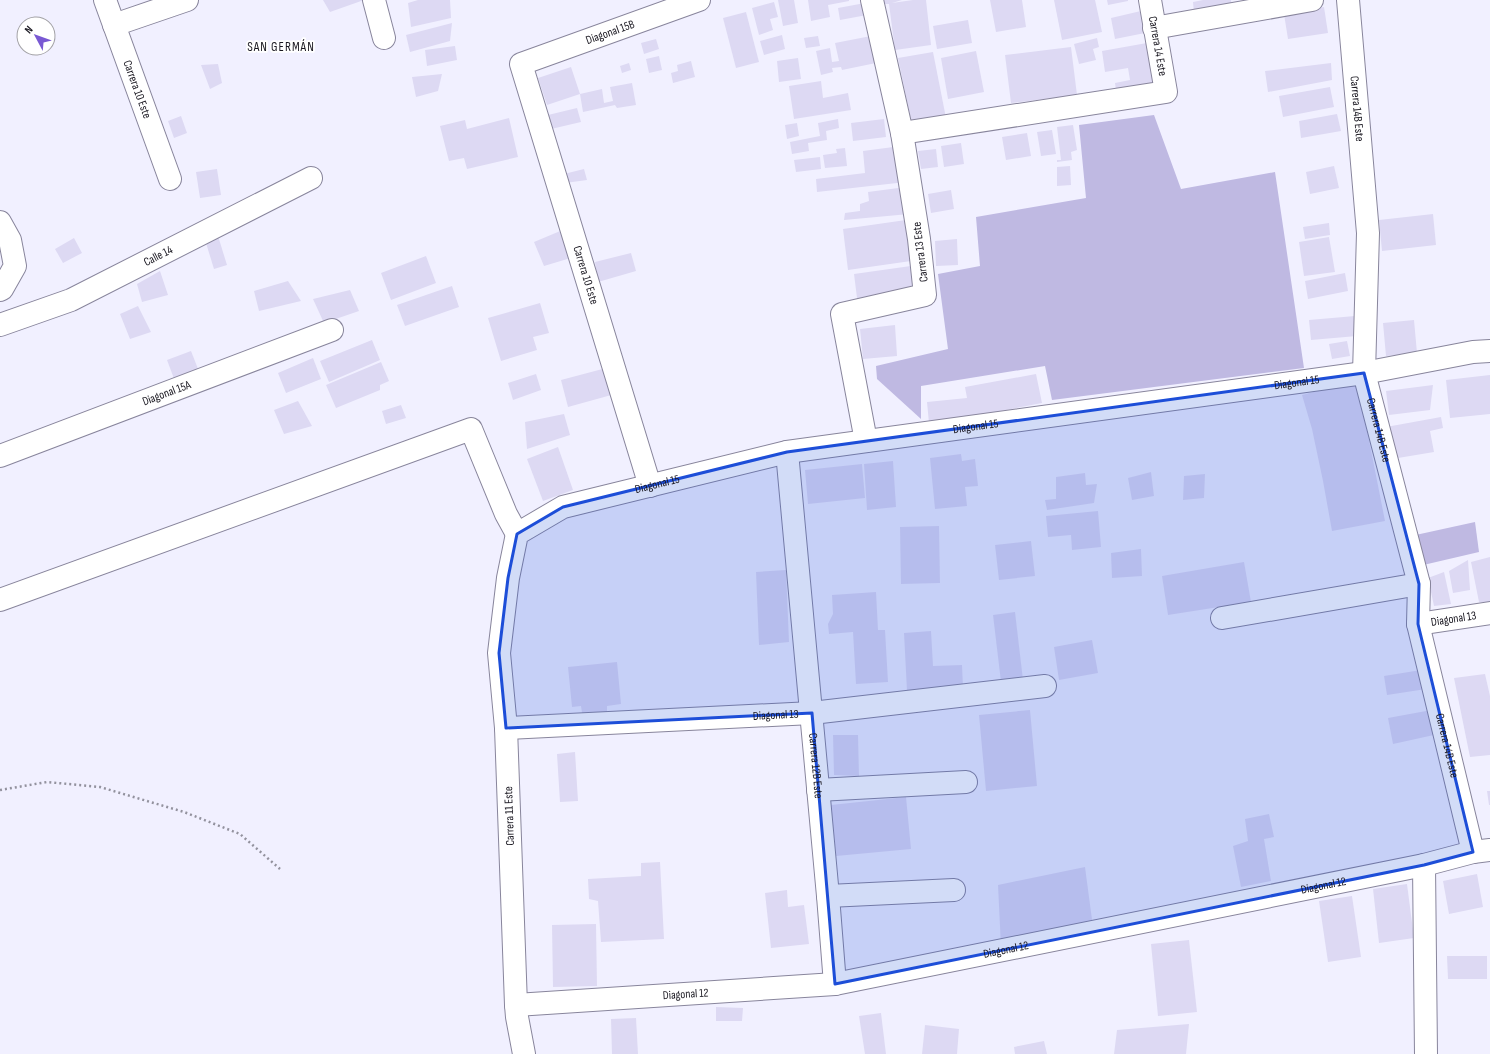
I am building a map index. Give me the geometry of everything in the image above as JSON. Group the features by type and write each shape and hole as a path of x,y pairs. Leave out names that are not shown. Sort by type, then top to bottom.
{"street":[{"name":"Carrera 10 Este","path":"105,0 170,178"},
{"path":"114,25 187,0"},
{"path":"374,0 384,38"},
{"name":"Diagonal 15B","path":"521,64 699,0"},
{"name":"Carrera 13 Este","path":"866,441 842,314 925,295 919,239 902,133 872,0"},
{"name":"Carrera 14 Este","path":"902,133 1166,92 1150,0"},
{"path":"1154,28 1312,0"},
{"name":"Carrera 14B Este","path":"1348,0 1368,233 1364,373 1418,584 1418,624 1482,851"},
{"name":"Carrera 10 Este","path":"521,64 650,486"},
{"name":"Calle 14","path":"0,324 71,300 311,178"},
{"path":"0,290 15,266 5,231"},
{"name":"Diagonal 15A","path":"0,456 332,330"},
{"name":"Diagonal 15","path":"518,534 563,507 787,452 1364,373 1473,352 1490,351"},
{"path":"0,600 471,430 506,514 518,534"},
{"name":"Carrera 12B Este","path":"787,452 812,713 835,984"},
{"name":"Carrera 11 Este","path":"518,534 508,578 499,653 506,728 516,1005 524,1054"},
{"path":"1222,618 1418,584"},
{"name":"Diagonal 13","path":"1418,624 1490,613"},
{"name":"Diagonal 13","path":"506,728 812,713 1045,686"},
{"path":"818,790 966,782"},
{"name":"Diagonal 12","path":"516,1005 835,984 1424,865 1482,851"},
{"path":"1424,865 1426,1054"},
{"path":"828,896 954,890"}],"path":[{"path":"0,790 47,782 100,787 184,812 240,834 280,869"}],"highlighted area":[{"path":"1364,373 1419,584 1418,624 1473,852 1424,865 835,984 812,713 506,728 499,653 508,578 517,534 563,507 787,452"}],"shaded area":[{"path":"1154,115 1181,189 1275,172 1304,368 1052,400 1045,366 921,386 921,419 877,379 876,366 948,349 938,274 980,266 976,217 1086,198 1079,125"},
{"path":"1475,522 1479,552 1419,566 1411,536"}],"building":[{"path":"323,0 364,0 330,12"},
{"path":"418,0 450,0 451,18 411,27 408,3"},
{"path":"778,0 794,0 798,23 783,26"},
{"path":"808,0 849,1 828,5 830,17 811,21"},
{"path":"878,0 902,0 892,3 926,0 931,45 895,50 889,4 879,4"},
{"path":"990,0 1022,0 1026,27 996,32"},
{"path":"1054,0 1095,0 1102,32 1062,40"},
{"path":"1107,0 1128,0 1128,1 1108,5"},
{"path":"1203,0 1231,0 1232,8 1194,13 1193,2"},
{"path":"774,2 778,17 770,19 773,30 759,35 752,8"},
{"path":"865,3 867,15 840,20 838,8"},
{"path":"1324,7 1328,33 1288,39 1284,14"},
{"path":"1141,11 1145,33 1115,39 1111,18"},
{"path":"746,12 759,62 736,68 723,18"},
{"path":"968,20 972,43 937,49 933,26"},
{"path":"452,23 450,41 410,52 406,35"},
{"path":"782,35 785,49 764,55 760,41"},
{"path":"818,36 820,46 806,48 804,38"},
{"path":"871,36 876,63 842,70 841,67 832,68 833,72 821,75 816,51 830,48 832,62 839,61 835,43"},
{"path":"1097,38 1099,47 1093,49 1096,60 1079,64 1074,44"},
{"path":"656,39 659,49 644,54 641,43"},
{"path":"1147,43 1154,84 1116,90 1115,83 1130,80 1128,68 1105,72 1102,51"},
{"path":"455,46 457,60 427,66 425,50"},
{"path":"1071,47 1077,95 1011,103 1005,55"},
{"path":"976,51 984,92 948,99 941,58"},
{"path":"933,52 946,118 912,125 898,58"},
{"path":"659,56 662,70 649,73 646,59"},
{"path":"798,58 801,79 779,82 777,61"},
{"path":"691,61 695,77 673,83 671,73 678,71 677,65"},
{"path":"629,63 631,70 622,73 620,66"},
{"path":"1331,63 1332,80 1268,92 1265,71"},
{"path":"218,64 222,83 210,89 201,65"},
{"path":"571,67 580,94 547,105 538,78"},
{"path":"442,74 438,91 416,97 412,77"},
{"path":"821,81 823,98 848,93 851,110 794,119 789,86"},
{"path":"632,83 636,105 617,108 615,105 583,112 580,94 602,89 604,103 613,101 610,87"},
{"path":"1330,87 1334,107 1283,117 1279,96"},
{"path":"577,108 581,122 551,129 548,115"},
{"path":"1337,114 1341,131 1301,138 1299,121"},
{"path":"181,116 187,133 174,138 168,121"},
{"path":"509,118 518,157 467,169 464,158 449,161 440,126 465,120 467,129"},
{"path":"838,119 839,128 826,131 827,140 808,143 809,151 792,154 790,142 820,136 818,123"},
{"path":"884,119 886,137 853,141 851,123"},
{"path":"797,123 799,136 787,139 785,125"},
{"path":"1073,125 1077,150 1071,152 1072,160 1057,162 1057,160 1061,160 1057,127"},
{"path":"1052,130 1056,154 1041,156 1037,132"},
{"path":"1027,133 1031,156 1006,160 1002,137"},
{"path":"961,143 964,164 944,167 941,146"},
{"path":"901,146 906,182 817,192 816,179 865,173 863,151"},
{"path":"845,148 847,166 825,168 823,155 837,153 836,149"},
{"path":"936,149 938,167 921,169 918,151"},
{"path":"820,157 821,169 796,172 794,160"},
{"path":"1070,166 1071,185 1057,186 1057,167"},
{"path":"1334,166 1339,188 1310,194 1306,172"},
{"path":"217,169 221,195 200,198 196,172"},
{"path":"584,169 587,180 565,183 564,174"},
{"path":"906,187 909,214 844,220 845,213 860,211 860,204 869,201 868,192"},
{"path":"951,190 954,209 931,213 928,194"},
{"path":"1433,214 1436,245 1382,251 1379,220"},
{"path":"913,219 918,260 848,270 843,229"},
{"path":"1329,223 1330,235 1305,239 1303,227"},
{"path":"565,229 574,257 544,266 534,242"},
{"path":"218,236 227,265 214,269 206,243"},
{"path":"1329,237 1335,272 1304,276 1299,242"},
{"path":"74,238 82,253 63,263 55,249"},
{"path":"957,239 958,265 936,266 935,241"},
{"path":"631,253 636,271 598,282 595,262"},
{"path":"426,256 436,283 391,300 381,273"},
{"path":"918,265 919,291 858,306 854,274"},
{"path":"160,271 168,295 142,302 137,284"},
{"path":"1345,273 1348,291 1308,299 1305,281"},
{"path":"288,281 301,301 259,311 254,291"},
{"path":"452,286 459,307 405,326 397,305"},
{"path":"350,290 359,311 324,323 313,299"},
{"path":"540,303 549,333 533,337 537,350 501,361 488,318"},
{"path":"138,306 151,332 130,339 120,314"},
{"path":"1355,316 1357,336 1311,340 1309,320"},
{"path":"1414,320 1417,353 1386,356 1383,323"},
{"path":"895,325 897,356 863,359 860,329"},
{"path":"372,340 380,360 329,382 320,361"},
{"path":"1347,341 1350,356 1332,359 1329,344"},
{"path":"191,351 200,374 176,384 167,360"},
{"path":"313,358 321,379 286,393 278,373"},
{"path":"381,362 389,381 380,385 380,390 336,408 326,385"},
{"path":"610,367 615,394 568,407 561,380"},
{"path":"536,374 541,390 513,400 508,383"},
{"path":"1036,374 1042,403 970,417 929,423 927,402 967,398 965,387"},
{"path":"1490,375 1490,414 1450,418 1446,380"},
{"path":"1355,381 1368,435 1385,521 1332,531 1312,429 1302,395"},
{"path":"1433,385 1430,410 1389,415 1386,391"},
{"path":"298,401 312,426 284,434 274,410"},
{"path":"401,405 406,418 386,424 382,411"},
{"path":"564,414 570,435 527,449 525,422"},
{"path":"1441,417 1443,428 1430,431 1434,452 1392,459 1386,427"},
{"path":"558,447 573,490 543,501 527,459"},
{"path":"961,454 962,461 975,459 978,486 965,487 967,506 935,509 930,458"},
{"path":"893,461 896,507 867,510 864,464"},
{"path":"862,464 865,498 808,504 805,470"},
{"path":"1151,472 1154,496 1132,500 1128,478"},
{"path":"1085,473 1086,485 1097,484 1094,503 1047,510 1045,500 1056,499 1056,477"},
{"path":"1205,474 1204,498 1183,500 1184,476"},
{"path":"1098,511 1101,547 1072,550 1071,535 1048,537 1046,516"},
{"path":"939,526 940,583 901,584 900,527"},
{"path":"1031,541 1035,576 999,580 995,545"},
{"path":"1141,549 1142,576 1112,578 1111,553"},
{"path":"1490,557 1490,603 1479,602 1471,562"},
{"path":"1468,560 1470,590 1453,593 1449,571"},
{"path":"1244,562 1251,602 1168,615 1162,576"},
{"path":"786,570 789,642 759,645 756,572"},
{"path":"1444,572 1451,604 1434,606 1428,578"},
{"path":"876,592 878,630 885,630 888,682 856,684 853,632 829,634 828,624 833,614 832,595"},
{"path":"1015,612 1023,680 1001,682 993,615"},
{"path":"931,631 933,666 962,665 963,688 907,691 904,633"},
{"path":"1092,640 1098,673 1059,680 1054,647"},
{"path":"617,662 621,704 607,706 607,716 583,719 581,706 572,707 568,667"},
{"path":"1421,670 1426,689 1387,695 1384,676"},
{"path":"1485,674 1490,696 1490,755 1470,757 1454,678"},
{"path":"1437,709 1443,733 1393,744 1388,718"},
{"path":"1030,710 1037,786 986,791 979,715"},
{"path":"833,735 858,735 859,776 834,775"},
{"path":"575,752 578,801 560,802 557,754"},
{"path":"1487,791 1490,791 1490,805 1489,805"},
{"path":"906,797 911,849 836,856 831,805"},
{"path":"1269,814 1274,837 1264,839 1271,881 1241,887 1233,846 1248,841 1245,819"},
{"path":"660,862 664,939 601,942 598,901 589,899 588,879 641,876 641,863"},
{"path":"1085,867 1093,927 1001,947 998,885"},
{"path":"1477,874 1483,907 1449,914 1443,881"},
{"path":"1407,884 1414,938 1379,943 1373,889"},
{"path":"787,890 788,907 804,905 809,944 771,948 765,893"},
{"path":"1352,896 1361,957 1328,962 1319,901"},
{"path":"596,924 597,986 553,987 552,925"},
{"path":"1189,940 1197,1012 1158,1016 1151,944"},
{"path":"1447,956 1487,956 1487,979 1448,979"},
{"path":"716,1007 743,1008 742,1021 716,1021"},
{"path":"881,1013 886,1054 865,1054 859,1016"},
{"path":"636,1018 638,1054 612,1054 611,1019"},
{"path":"1189,1024 1186,1054 1114,1054 1117,1030"},
{"path":"925,1025 959,1029 957,1054 922,1054"},
{"path":"1044,1041 1047,1054 1015,1054 1014,1047"}],"district":[{"name":"SAN GERMÁN","path":"281,46"}]}
